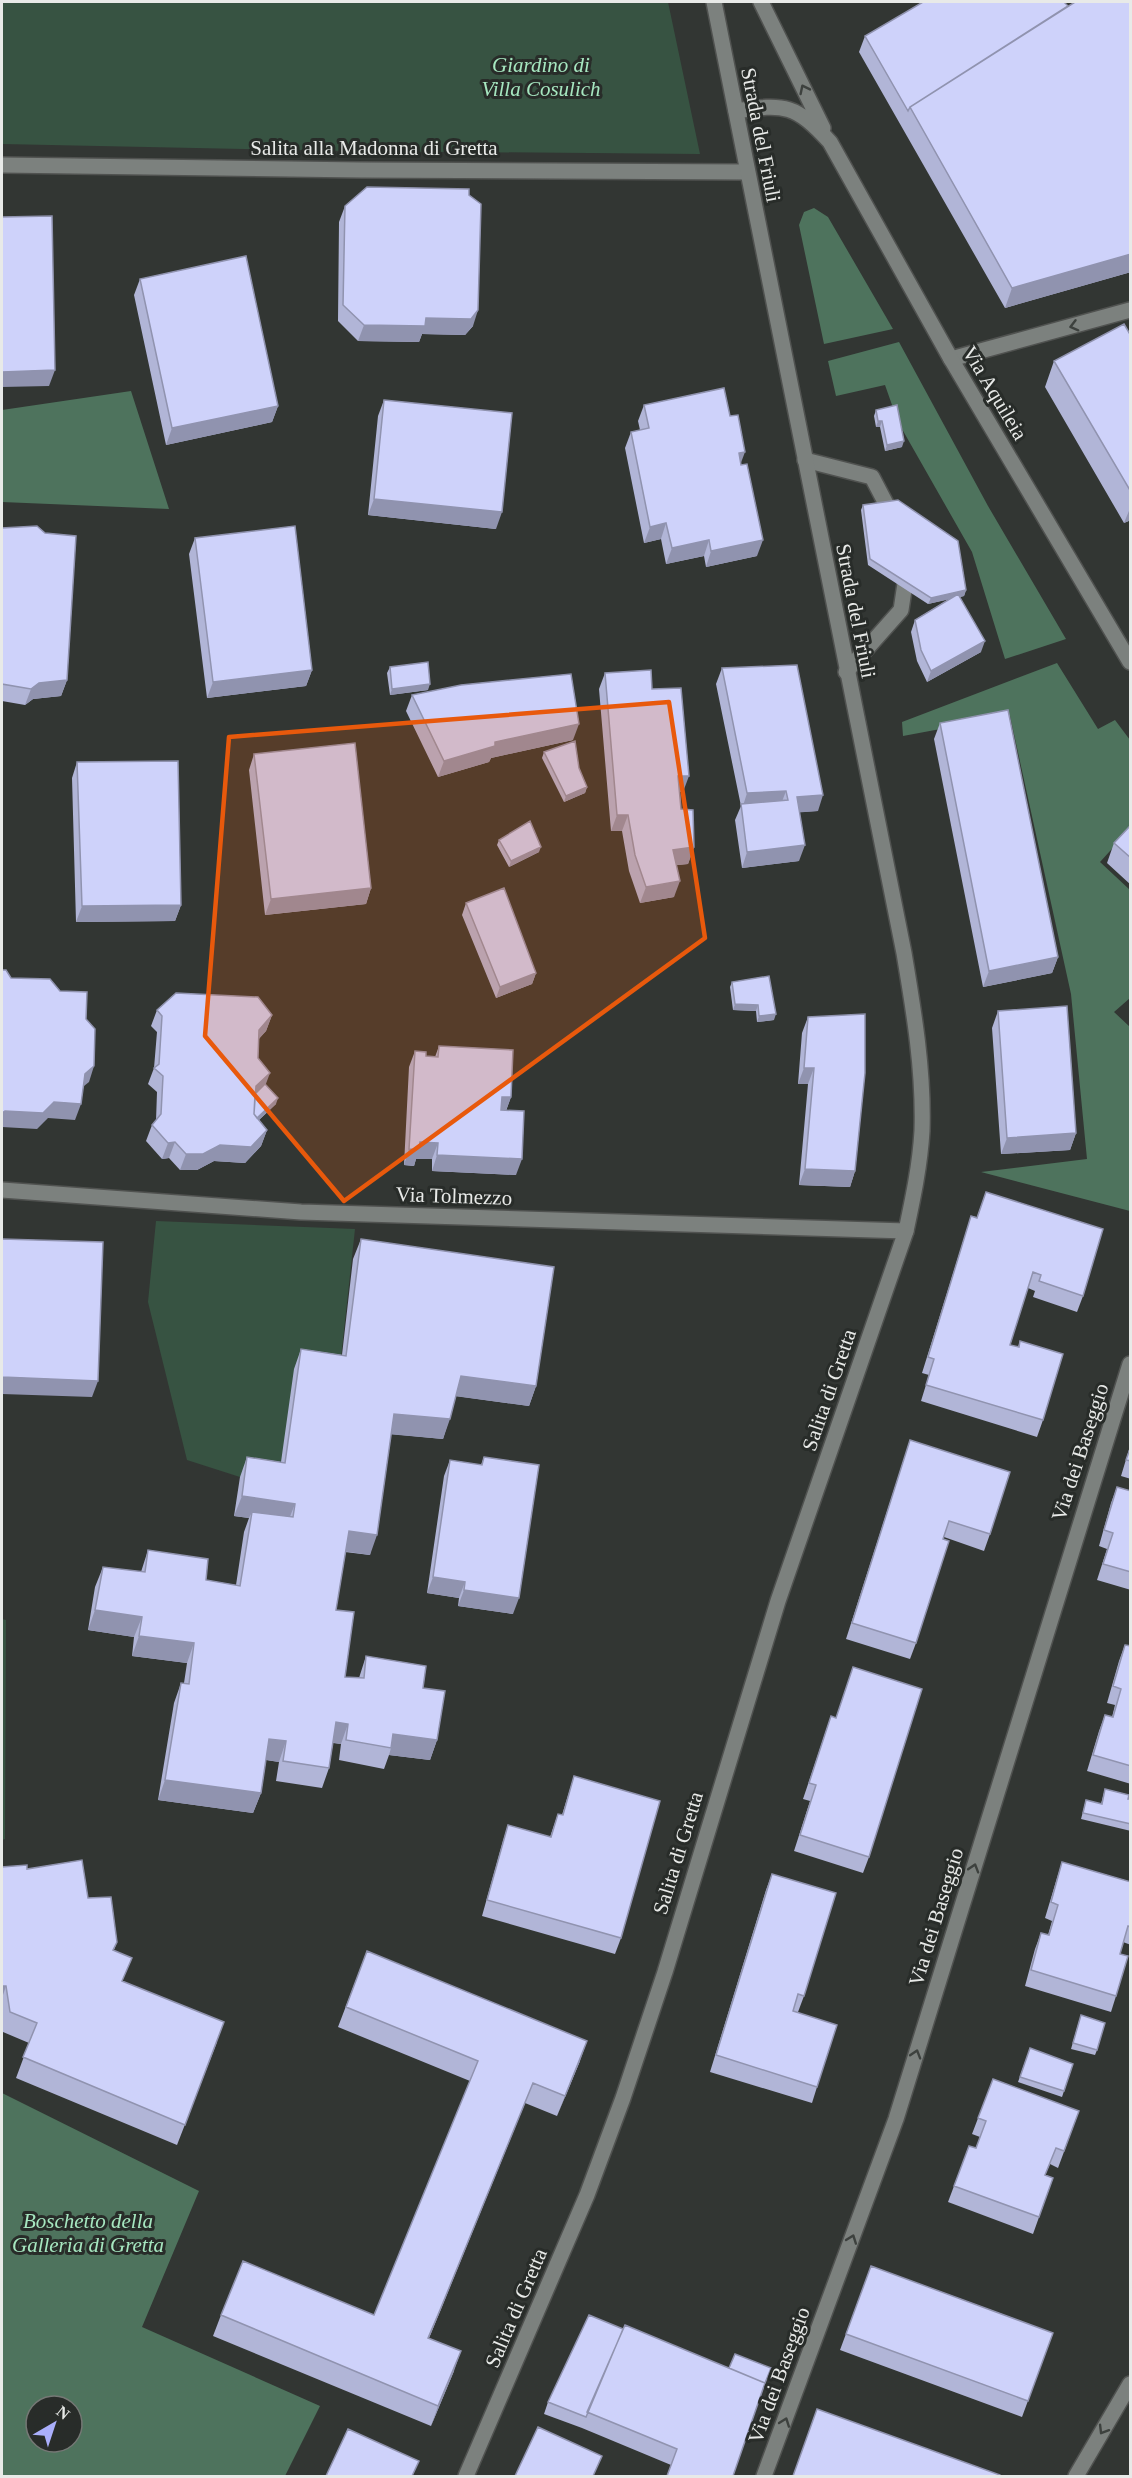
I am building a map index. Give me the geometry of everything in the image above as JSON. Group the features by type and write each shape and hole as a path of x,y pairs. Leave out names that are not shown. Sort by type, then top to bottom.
{"street":[{"name":"Strada del Friuli","path":"714,2 916,1022 922,1131 919,1168 906,1231"},
{"name":"Via Aquileia","path":"761,2 830,142 951,359 1131,662"},
{"name":"Via Aquileia","path":"736,111 787,107 812,122 830,142"},
{"name":"Salita alla Madonna di Gretta","path":"2,165 747,172"},
{"path":"951,359 1131,310"},
{"path":"806,460 872,477 901,534"},
{"path":"846,672 901,610 909,553"},
{"name":"Via Tolmezzo","path":"2,1190 301,1212 906,1231"},
{"name":"Salita di Gretta","path":"466,2476 587,2195 623,2098 665,1972 778,1601 906,1231"},
{"name":"Via dei Baseggio","path":"764,2476 896,2119 1131,1364"},
{"path":"1076,2476 1131,2384"}],"highlighted area":[{"path":"669,702 705,938 344,1201 205,1036 229,737"}],"green space":[{"name":"Giardino di Villa Cosulich","path":"2,2 668,2 700,154 346,151 2,144"},
{"path":"814,208 828,217 893,329 824,344 799,225 804,212"},
{"path":"899,342 988,506 1066,639 1005,659 972,552 898,422 885,385 836,396 828,361"},
{"path":"131,391 169,509 2,502 2,410"},
{"path":"1057,663 1098,729 1115,720 1130,740 1130,829 1100,862 1130,890 1130,998 1114,1012 1130,1027 1130,1211 981,1172 1087,1159 1071,994 1010,716 903,736 902,722"},
{"path":"156,1221 355,1229 339,1376 278,1483 240,1477 187,1460 148,1302"},
{"path":"2,1619 6,1620 5,1839 2,1840"},
{"name":"Boschetto della Galleria di Gretta","path":"2,2093 199,2191 142,2327 320,2406 285,2476 2,2476"}],"building":[{"path":"923,2 1064,2 1068,6 910,107 908,111 865,36"},
{"path":"1075,2 1131,2 1131,254 1012,288 910,107"},
{"path":"367,187 469,189 469,195 481,204 478,310 471,319 426,318 425,326 364,325 343,305 345,206"},
{"path":"52,216 55,370 2,372 2,217"},
{"path":"246,256 278,406 172,428 140,279"},
{"path":"1124,324 1131,336 1131,492 1054,361"},
{"path":"724,388 730,416 738,415 745,452 739,453 741,465 747,464 763,540 711,551 709,540 672,548 666,523 650,527 631,432 649,428 644,405"},
{"path":"384,400 512,413 502,512 374,499"},
{"path":"897,405 904,441 887,445 882,421 878,421 876,410"},
{"path":"898,500 958,541 966,590 931,598 870,559 863,505"},
{"path":"37,526 45,533 76,536 67,680 39,683 31,689 2,684 2,528"},
{"path":"295,526 312,670 213,682 195,538"},
{"path":"958,594 985,641 931,671 921,650 915,620"},
{"path":"428,662 430,684 392,689 390,667"},
{"path":"797,665 823,795 797,797 805,845 747,852 741,804 788,800 786,791 747,793 722,668"},
{"path":"651,670 652,689 681,688 689,776 678,776 681,809 693,810 694,847 673,850 680,881 646,887 635,855 628,815 617,815 605,673"},
{"path":"571,674 579,724 495,742 495,746 444,761 412,695 461,685"},
{"path":"1008,710 1058,957 989,971 940,723"},
{"path":"575,741 579,768 587,787 566,796 544,752"},
{"path":"355,743 371,888 271,899 254,754"},
{"path":"178,761 181,905 82,906 77,762"},
{"path":"530,821 541,847 511,861 499,840"},
{"path":"1131,825 1131,858 1114,843"},
{"path":"504,888 536,973 500,987 466,903"},
{"path":"2,970 6,970 11,978 50,979 60,991 87,992 86,1019 95,1029 94,1066 85,1074 81,1104 54,1102 43,1113 5,1111 2,1113"},
{"path":"769,976 776,1014 759,1016 758,1005 735,1004 732,982"},
{"path":"176,993 258,997 272,1015 259,1030 258,1058 270,1073 256,1086 254,1114 267,1130 251,1147 220,1145 203,1154 186,1154 175,1142 168,1143 152,1125 161,1114 163,1076 154,1068 159,1064 162,1016 157,1010"},
{"path":"1067,1006 1076,1133 1007,1138 998,1011"},
{"path":"865,1014 865,1073 855,1171 805,1169 814,1068 804,1068 808,1017"},
{"path":"439,1046 513,1050 511,1097 502,1097 501,1110 524,1111 522,1159 437,1155 438,1143 420,1142 419,1150 409,1149 415,1051 426,1052 426,1056 438,1057"},
{"path":"265,1084 278,1098 257,1118 254,1114 255,1094"},
{"path":"986,1192 1103,1229 1083,1296 1039,1281 1041,1275 1033,1272 1010,1345 1019,1347 1020,1341 1063,1354 1043,1420 926,1385 934,1359 928,1357 971,1216 977,1218"},
{"path":"2,1239 103,1242 98,1381 2,1377"},
{"path":"361,1239 554,1267 536,1386 461,1376 450,1419 394,1414 377,1535 349,1531 336,1610 354,1612 345,1677 364,1678 366,1656 426,1666 423,1688 445,1691 437,1740 393,1734 391,1748 346,1740 348,1724 336,1722 329,1768 283,1761 286,1741 269,1739 261,1793 165,1780 181,1683 189,1684 194,1643 139,1636 142,1617 95,1610 103,1567 145,1572 148,1550 208,1559 206,1580 240,1586 252,1512 293,1517 295,1504 242,1496 247,1457 285,1463 301,1349 346,1356"},
{"path":"910,1440 1010,1472 990,1534 949,1521 943,1539 949,1541 916,1643 852,1623"},
{"path":"1131,1446 1131,1461 1126,1460"},
{"path":"484,1457 539,1465 519,1598 464,1590 465,1582 433,1577 450,1460 482,1465"},
{"path":"1117,1487 1131,1491 1131,1572 1103,1564 1113,1533 1104,1530"},
{"path":"1125,1645 1131,1646 1131,1766 1093,1755 1105,1715 1113,1717 1121,1689 1113,1686"},
{"path":"853,1667 922,1689 869,1857 800,1835 816,1785 809,1783 831,1716 836,1718"},
{"path":"574,1776 660,1801 621,1938 487,1900 508,1825 551,1837 558,1814 563,1815"},
{"path":"1105,1789 1129,1795 1131,1824 1083,1813 1086,1800 1102,1804"},
{"path":"82,1860 88,1898 111,1897 117,1942 113,1950 132,1958 122,1981 224,2022 185,2125 23,2057 37,2023 10,2012 6,1986 2,1986 2,1867 27,1865 27,1869"},
{"path":"1062,1862 1131,1882 1131,1927 1128,1926 1120,1954 1128,1956 1116,1996 1031,1970 1041,1933 1049,1935 1058,1905 1051,1902"},
{"path":"772,1874 836,1893 804,1996 798,1994 793,2011 837,2025 817,2087 716,2055"},
{"path":"367,1951 587,2041 565,2096 533,2083 428,2338 461,2351 438,2406 221,2315 243,2261 374,2315 478,2061 346,2007"},
{"path":"1081,2015 1105,2023 1097,2050 1073,2043"},
{"path":"1030,2048 1073,2064 1064,2091 1020,2077"},
{"path":"993,2079 1079,2111 1064,2151 1056,2148 1045,2175 1053,2178 1039,2217 954,2186 969,2146 976,2148 986,2121 978,2118"},
{"path":"871,2266 1053,2333 1028,2401 846,2334"},
{"path":"589,2315 623,2329 586,2417 548,2402"},
{"path":"625,2325 765,2383 733,2476 667,2476 677,2449 587,2412"},
{"path":"735,2354 771,2368 765,2383 729,2368"},
{"path":"817,2409 1000,2475 1000,2476 793,2476"},
{"path":"538,2427 602,2456 593,2476 515,2476"},
{"path":"348,2429 419,2461 412,2476 326,2476"}]}
